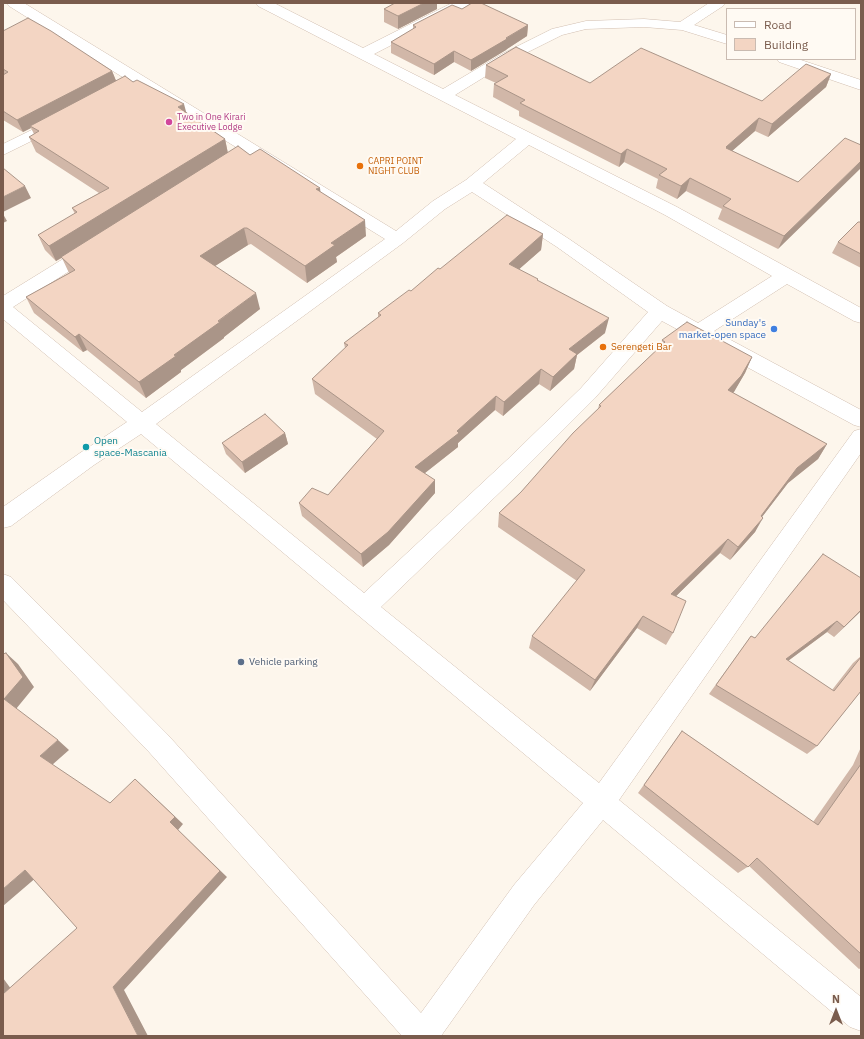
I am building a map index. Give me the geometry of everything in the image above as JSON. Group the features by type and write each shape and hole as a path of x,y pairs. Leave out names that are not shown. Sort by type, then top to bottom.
{"street":[{"path":"14,3 130,84 244,153 397,239"},
{"path":"263,3 671,211 786,276 861,316"},
{"path":"362,54 464,3"},
{"path":"683,26 718,3"},
{"path":"443,95 507,58 557,32 586,25 644,23 683,26 726,40"},
{"path":"787,60 857,80"},
{"path":"3,150 72,115"},
{"path":"3,519 87,459 142,423 397,239 439,205 472,184 527,138"},
{"path":"472,184 563,243 660,311 861,419"},
{"path":"3,305 103,242"},
{"path":"698,332 786,276"},
{"path":"3,310 602,801 861,1016"},
{"path":"365,607 515,465 588,393 660,311"},
{"path":"3,584 158,743 422,1036 524,895 602,801 861,437"}],"building":[{"path":"395,3 424,3 398,16 384,9"},
{"path":"472,3 481,3 528,25 471,60 454,51 434,64 391,42 416,27 413,25 452,5 462,9"},
{"path":"28,18 51,31 112,71 17,120 3,111 3,75 8,72 3,69 3,31"},
{"path":"516,47 590,83 641,48 762,101 806,64 831,74 772,124 759,118 726,148 798,182 845,138 861,145 861,161 784,236 723,206 731,199 690,178 681,186 659,175 667,169 627,149 621,154 520,103 525,100 494,84 508,76 486,65"},
{"path":"125,76 133,82 137,80 184,104 178,107 225,139 49,246 38,235 77,212 72,208 109,188 29,137 39,131 30,126"},
{"path":"238,146 250,155 260,149 320,188 316,189 365,220 331,243 335,245 305,266 247,228 244,228 200,256 256,293 218,321 220,322 174,355 176,356 139,382 79,334 75,337 26,297 75,270 61,257"},
{"path":"3,168 25,186 3,197"},
{"path":"507,215 543,234 509,264 609,318 569,349 577,354 553,377 541,369 504,402 496,396 457,431 459,433 415,467 435,480 388,532 361,554 299,503 312,488 328,495 384,431 312,379 348,345 344,343 381,315 378,313 409,290 411,291 438,268 440,269"},
{"path":"861,221 861,254 838,242 858,222"},
{"path":"687,322 752,357 741,376 728,390 827,444 797,468 761,516 763,518 738,547 728,539 671,594 686,601 673,633 643,616 595,680 532,636 585,570 499,513 521,492 573,433 601,406 599,405 665,342 662,340"},
{"path":"265,414 285,433 242,462 222,443"},
{"path":"823,554 861,578 861,610 844,627 837,621 786,659 834,691 861,657 861,691 817,746 716,685 751,636 755,638"},
{"path":"6,653 23,677 4,699 58,740 40,756 110,803 135,779 175,817 170,822 220,871 113,987 138,1036 3,1036 3,994 77,928 25,870 3,889 3,654"},
{"path":"682,731 818,825 861,764 861,954 757,858 748,867 644,785"}],"place":[{"name":"Two in One Kirari Executive Lodge","path":"169,122"},
{"name":"CAPRI POINT NIGHT CLUB","path":"360,166"},
{"name":"Sunday's market-open space","path":"774,329"},
{"name":"Serengeti Bar","path":"603,347"},
{"name":"Open space-Mascania","path":"86,447"},
{"name":"Vehicle parking","path":"241,662"}]}
